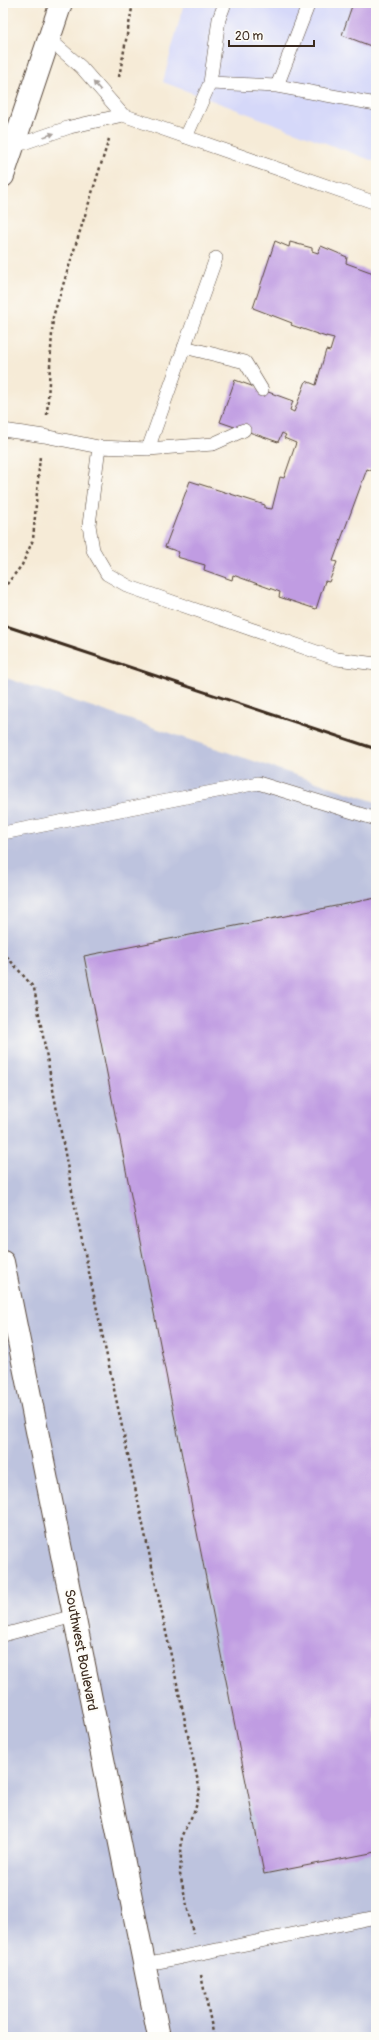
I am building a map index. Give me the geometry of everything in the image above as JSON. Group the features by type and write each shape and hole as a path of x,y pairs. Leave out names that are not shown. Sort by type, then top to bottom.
{"street":[{"path":"3,176 61,3"},
{"name":"Southwest Boulevard","path":"3,1262 9,1325 74,1616 159,2037"}],"lane":[{"path":"186,137 210,83 219,19 225,3"},
{"path":"277,86 309,3"},
{"path":"49,39 81,67 117,113 376,203"},
{"path":"210,83 277,86 376,104"},
{"path":"12,148 70,127 117,113"},
{"path":"148,449 216,258"},
{"path":"184,347 245,362 262,390"},
{"path":"3,430 44,436 99,447 148,449 213,444 244,430"},
{"path":"99,447 89,526 92,550 107,574 130,587 337,659 376,664"},
{"path":"3,833 258,783 376,819"},
{"path":"3,1635 74,1616"},
{"path":"144,1965 196,1953 376,1917"}],"path":[{"path":"3,589 22,566 33,540 38,472 49,405 53,317 117,113 127,25 133,3"},
{"path":"3,952 34,988 75,1206 200,1791 195,1810 182,1835 180,1874 214,2037"}],"shaded area":[{"path":"184,3 376,3 376,162 163,82"},
{"path":"3,677 376,802 376,2037 3,2037"}],"building":[{"path":"353,3 376,3 376,48 342,35"},
{"path":"275,241 289,247 290,242 312,248 312,251 318,253 321,246 347,257 346,263 376,274 376,472 367,469 333,561 337,562 329,582 325,581 316,609 279,597 280,592 233,575 232,580 204,570 205,565 177,557 179,552 165,547 190,481 265,505 265,508 272,509 280,477 284,478 296,443 284,438 286,435 282,433 278,442 220,422 235,380 293,401 290,410 294,412 306,381 316,385 326,350 330,351 334,338 326,337 291,325 292,323 253,308"},
{"path":"376,898 376,1852 264,1874 84,956"}],"railway":[{"path":"3,625 376,749"}]}
